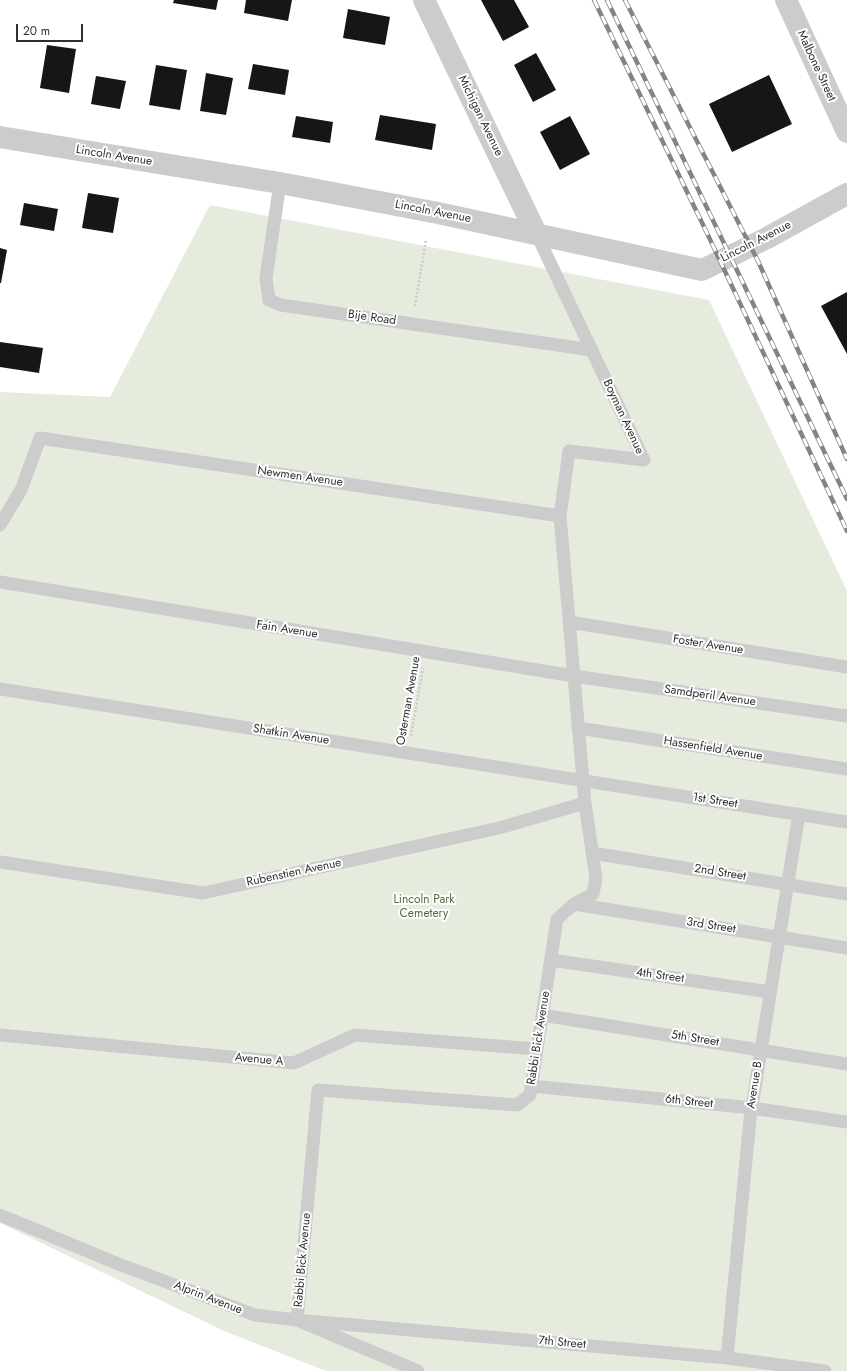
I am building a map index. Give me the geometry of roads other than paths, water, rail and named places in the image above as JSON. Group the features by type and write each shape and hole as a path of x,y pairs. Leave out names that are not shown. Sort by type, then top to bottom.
{"street":[{"name":"Michigan Avenue","path":"424,0 536,233"},
{"name":"Malbone Street","path":"786,0 847,132"},
{"name":"Lincoln Avenue","path":"0,137 280,183 536,233 702,270 767,238 847,194"}],"lane":[{"name":"Bije Road","path":"280,183 266,278 269,300 281,305 592,350"},
{"name":"Boyman Avenue","path":"536,233 644,460 569,451 560,516 574,676"},
{"name":"Newmen Avenue","path":"0,526 21,490 40,438 560,516"},
{"name":"Fain Avenue","path":"0,582 574,676"},
{"name":"Foster Avenue","path":"569,622 847,667"},
{"name":"Samdperil Avenue","path":"574,676 847,716"},
{"name":"Rabbi Bick Avenue","path":"298,1320 318,1090 517,1105 530,1095 557,919 574,904 593,894 596,878 585,803 574,676"},
{"name":"Shatkin Avenue","path":"0,689 583,780"},
{"name":"Hassenfield Avenue","path":"578,728 847,770"},
{"name":"1st Street","path":"583,780 847,822"},
{"name":"Rubenstien Avenue","path":"0,862 203,893 499,828 585,803"},
{"name":"Avenue B","path":"727,1358 752,1108 778,937 799,814"},
{"name":"2nd Street","path":"592,853 847,894"},
{"name":"3rd Street","path":"574,904 847,948"},
{"name":"4th Street","path":"551,960 770,992"},
{"name":"5th Street","path":"542,1014 847,1064"},
{"name":"Avenue A","path":"0,1035 294,1063 355,1035 537,1050"},
{"name":"6th Street","path":"531,1086 752,1108 847,1122"},
{"name":"Alprin Avenue","path":"0,1214 121,1264 255,1315 298,1320 418,1371"},
{"name":"7th Street","path":"298,1320 727,1358 825,1371"}],"railway":[{"path":"594,0 707,233 847,531"},
{"path":"607,0 847,499"},
{"path":"625,0 758,261 847,459"}],"park label":[{"name":"Lincoln Park Cemetery","path":"424,907"}]}
